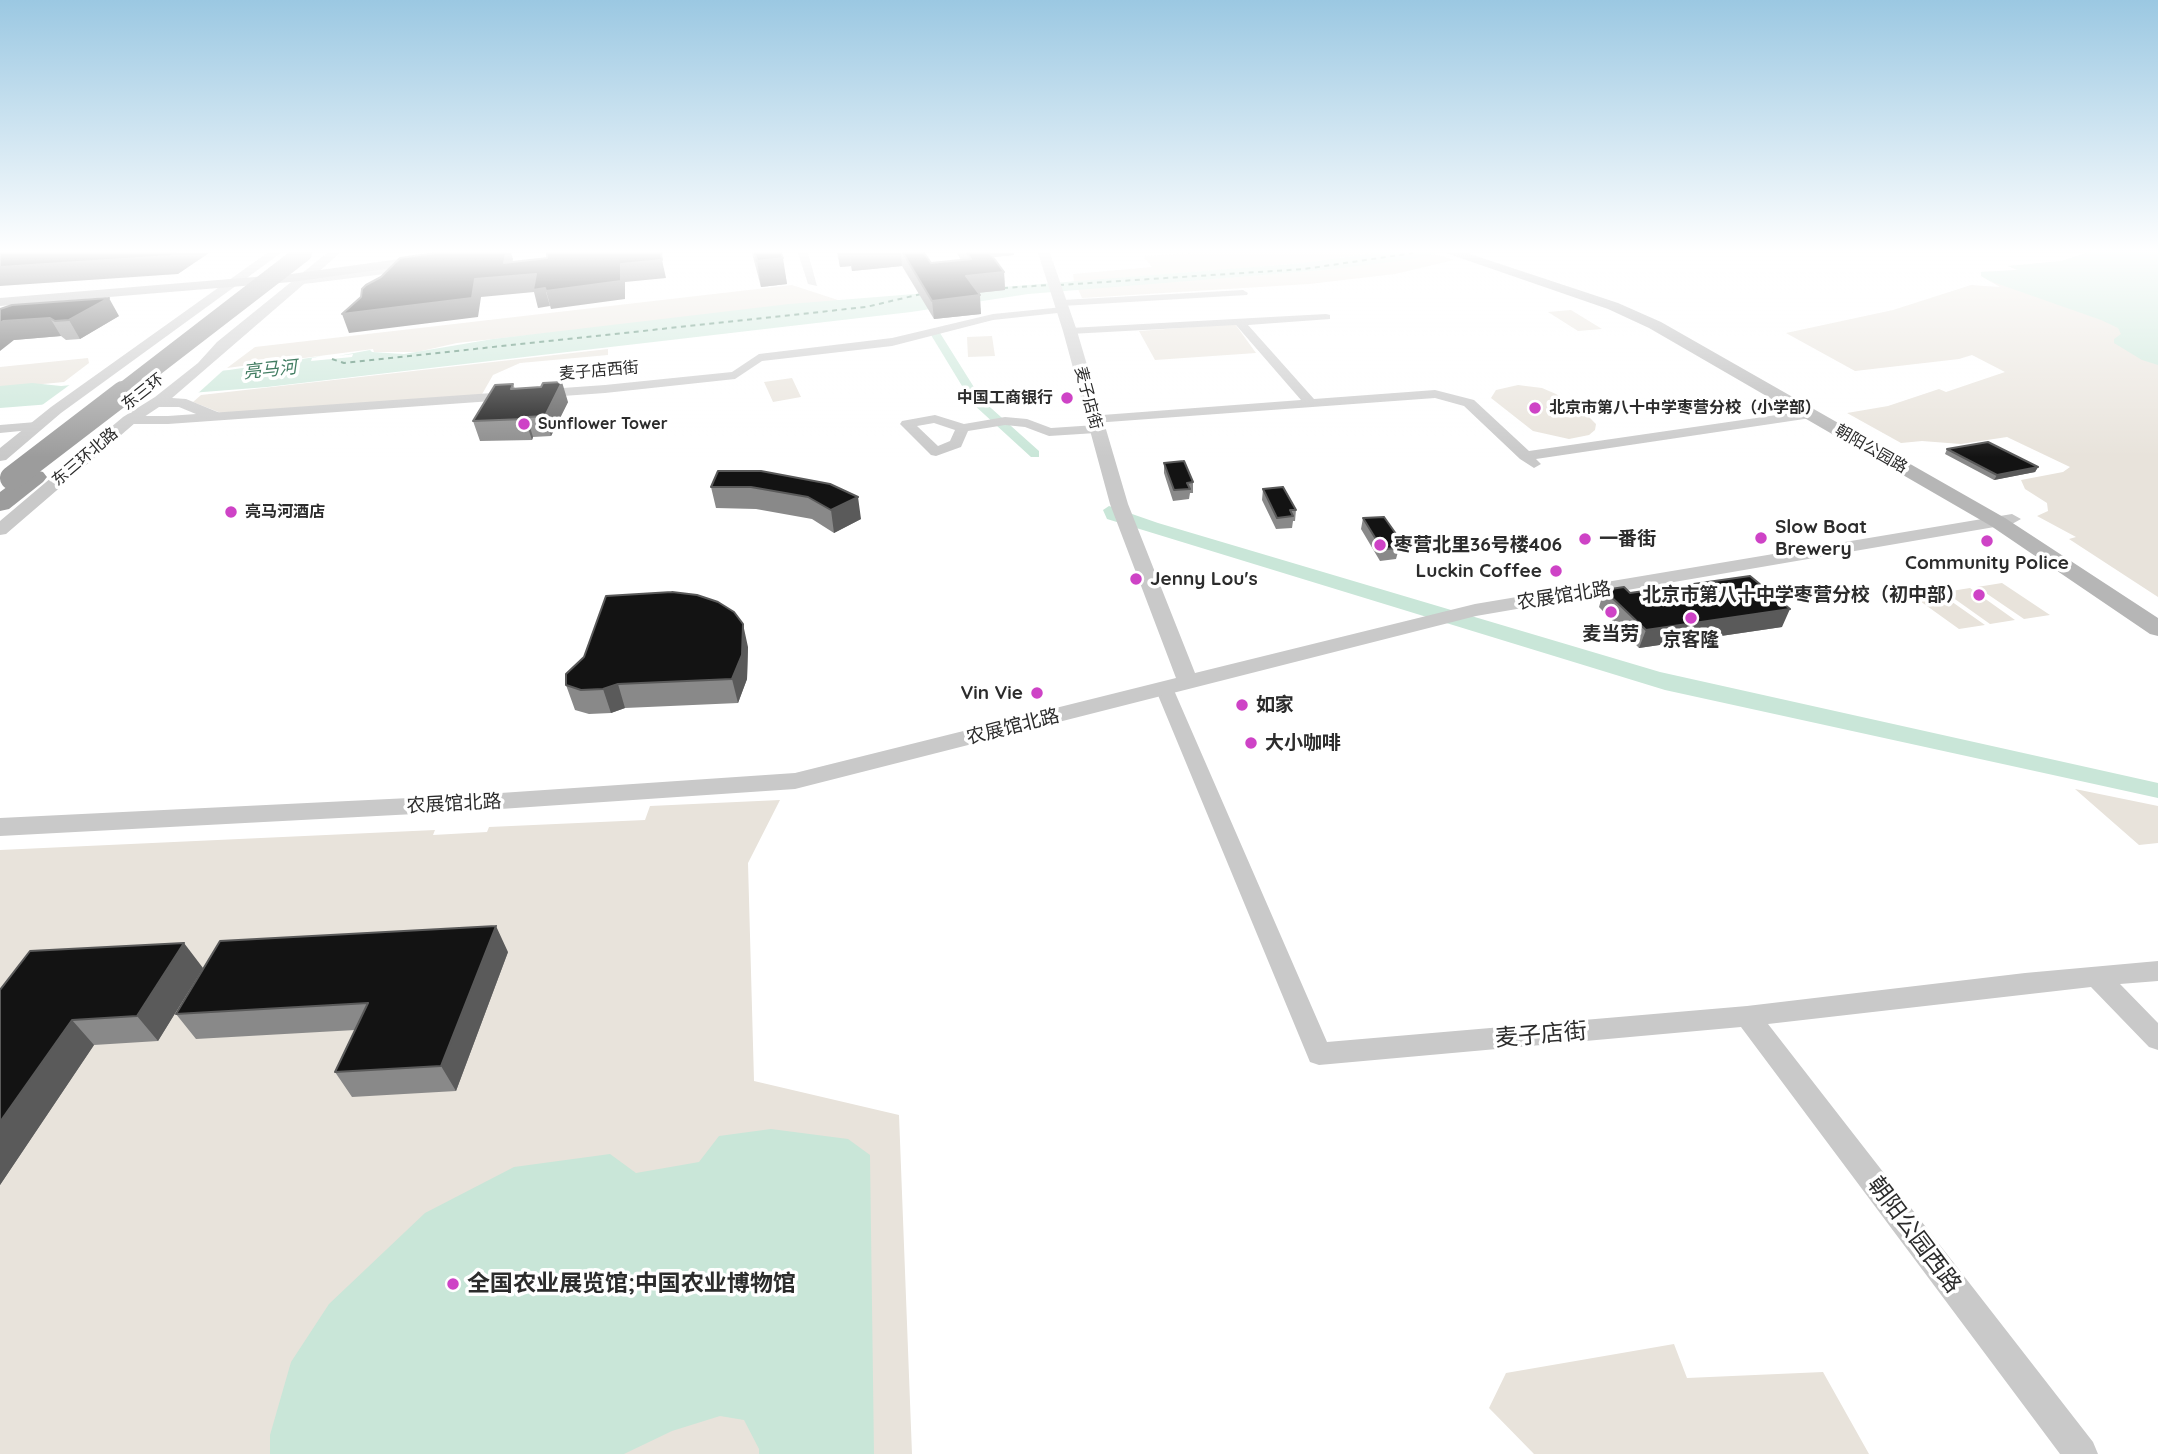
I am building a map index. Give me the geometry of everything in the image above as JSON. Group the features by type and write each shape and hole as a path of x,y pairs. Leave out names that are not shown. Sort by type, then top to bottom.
{"highway":[{"name":"东三环","path":"0,505 15,480 234,321"}],"main road":[{"name":"朝阳公园路","path":"1646,321 2005,521 2158,629"},
{"name":"朝阳公园路","path":"1655,321 2005,521 2158,616"}],"street":[{"path":"0,456 55,410 180,321"},
{"name":"东三环北路","path":"0,530 129,420 158,402 203,366 250,321"},
{"name":"麦子店西街","path":"129,420 605,389 735,375 759,358 892,342 976,321"},
{"name":"麦子店街","path":"1067,321 1119,504"},
{"path":"1070,331 1259,321"},
{"path":"1239,322 1311,404"},
{"path":"141,348 228,341"},
{"path":"963,428 1005,421 1027,423 1049,432 1095,424 1435,394 1469,403 1530,460 1811,414"},
{"path":"158,402 181,402 214,416"},
{"path":"0,429 129,420"},
{"path":"1119,504 1188,682"},
{"name":"农展馆北路","path":"0,827 471,803 795,781 1466,612 2005,521"},
{"name":"麦子店街","path":"1164,688 1319,1055 1747,1016 2158,971"},
{"path":"2096,976 2158,1039"},
{"name":"朝阳公园西路","path":"1747,1016 2081,1454"}],"shaded area":[{"path":"481,321 659,321 457,343 417,352 374,352 373,349 227,368 255,347"},
{"path":"1562,321 1589,321 1602,329 1578,331"},
{"path":"1843,321 2158,321 2158,597 2069,539 2076,537 2037,516 2048,511 2047,503 2025,489 2021,480 2063,472 2070,467 2007,437 1961,444 1922,441 1901,443 1847,413 1888,406 1939,389 1946,392 2005,372 1972,355 1959,359 1855,371 1786,333"},
{"path":"1235,324 1256,353 1155,360 1139,331"},
{"path":"992,336 995,356 968,357 967,337"},
{"path":"608,349 608,355 520,363 493,375 481,396 221,413 193,402 201,395"},
{"path":"88,358 89,363 64,382 0,388 0,367"},
{"path":"792,378 801,397 773,402 764,382"},
{"path":"1518,385 1542,388 1556,394 1589,417 1596,424 1595,430 1589,435 1569,439 1533,431 1491,398 1496,390"},
{"path":"2002,583 2050,615 2024,619 1977,587"},
{"path":"1970,588 2015,620 1990,624 1945,592"},
{"path":"1938,592 1985,625 1959,629 1913,596"},
{"path":"2075,789 2158,806 2158,843 2139,845"},
{"name":"全国农业展览馆;中国农业博物馆","path":"780,800 748,863 754,1081 899,1115 912,1454 0,1454 0,850 435,830 433,835 487,832 489,827 645,820 650,806"},
{"path":"1674,1344 1687,1378 1823,1372 1869,1454 1534,1454 1489,1408 1506,1373"}],"water":[{"name":"亮马河","path":"646,321 835,321 267,387 0,408 0,386 32,383 61,386 229,370 322,356 312,358 311,361 352,357 353,354 338,356 370,350 404,354 493,339"},
{"path":"2103,321 2158,321 2158,365 2142,360 2114,343 2114,339 2121,334 2118,328"},
{"path":"1109,506 1158,523 1660,672 2158,783 2158,798 1665,690 1107,519 1103,510"},
{"path":"771,1129 848,1139 870,1155 874,1454 759,1454 744,1420 720,1416 672,1431 624,1454 270,1454 270,1435 291,1362 329,1304 425,1213 514,1167 610,1154 636,1173 699,1162 719,1136"}],"pier":[{"path":"228,366 196,395 38,408 75,381"}],"building":[{"path":"562,382 545,416 473,421 495,385 513,384 511,389"},
{"path":"1988,442 2038,467 1997,475 1947,449"},
{"path":"1184,461 1193,482 1187,483 1190,489 1174,490 1164,463"},
{"path":"718,471 761,471 830,484 858,497 831,510 808,497 751,487 711,487"},
{"path":"1283,487 1296,510 1290,510 1293,516 1277,518 1263,489"},
{"path":"1384,517 1401,541 1394,542 1399,548 1382,549 1363,518"},
{"path":"1750,576 1790,609 1646,630 1604,590 1624,587 1630,593"},
{"path":"672,592 697,595 718,602 734,612 743,624 742,655 732,679 618,684 603,689 581,690 566,685 566,674 584,657 606,596"},
{"path":"496,926 441,1066 335,1072 368,1003 176,1014 220,941"},
{"path":"184,943 137,1016 72,1020 0,1122 0,990 30,951"}],"waterway":[{"path":"936,335 977,402 1035,454"}],"ferry route":[{"path":"332,359 344,363 737,321"}],"place":[{"name":"中国工商银行","path":"1067,398"},
{"name":"北京市第八十中学枣营分校（小学部）","path":"1535,408"},
{"name":"Sunflower Tower","path":"524,424"},
{"name":"亮马河酒店","path":"231,512"},
{"name":"Slow Boat Brewery","path":"1761,538"},
{"name":"一番街","path":"1585,539"},
{"name":"Community Police","path":"1987,541"},
{"name":"枣营北里36号楼406","path":"1380,545"},
{"name":"Luckin Coffee","path":"1556,571"},
{"name":"Jenny Lou's","path":"1136,579"},
{"name":"北京市第八十中学枣营分校（初中部）","path":"1979,595"},
{"name":"麦当劳","path":"1611,612"},
{"name":"京客隆","path":"1691,618"},
{"name":"Vin Vie","path":"1037,693"},
{"name":"如家","path":"1242,705"},
{"name":"大小咖啡","path":"1251,743"},
{"name":"全国农业展览馆;中国农业博物馆","path":"453,1284"}]}
